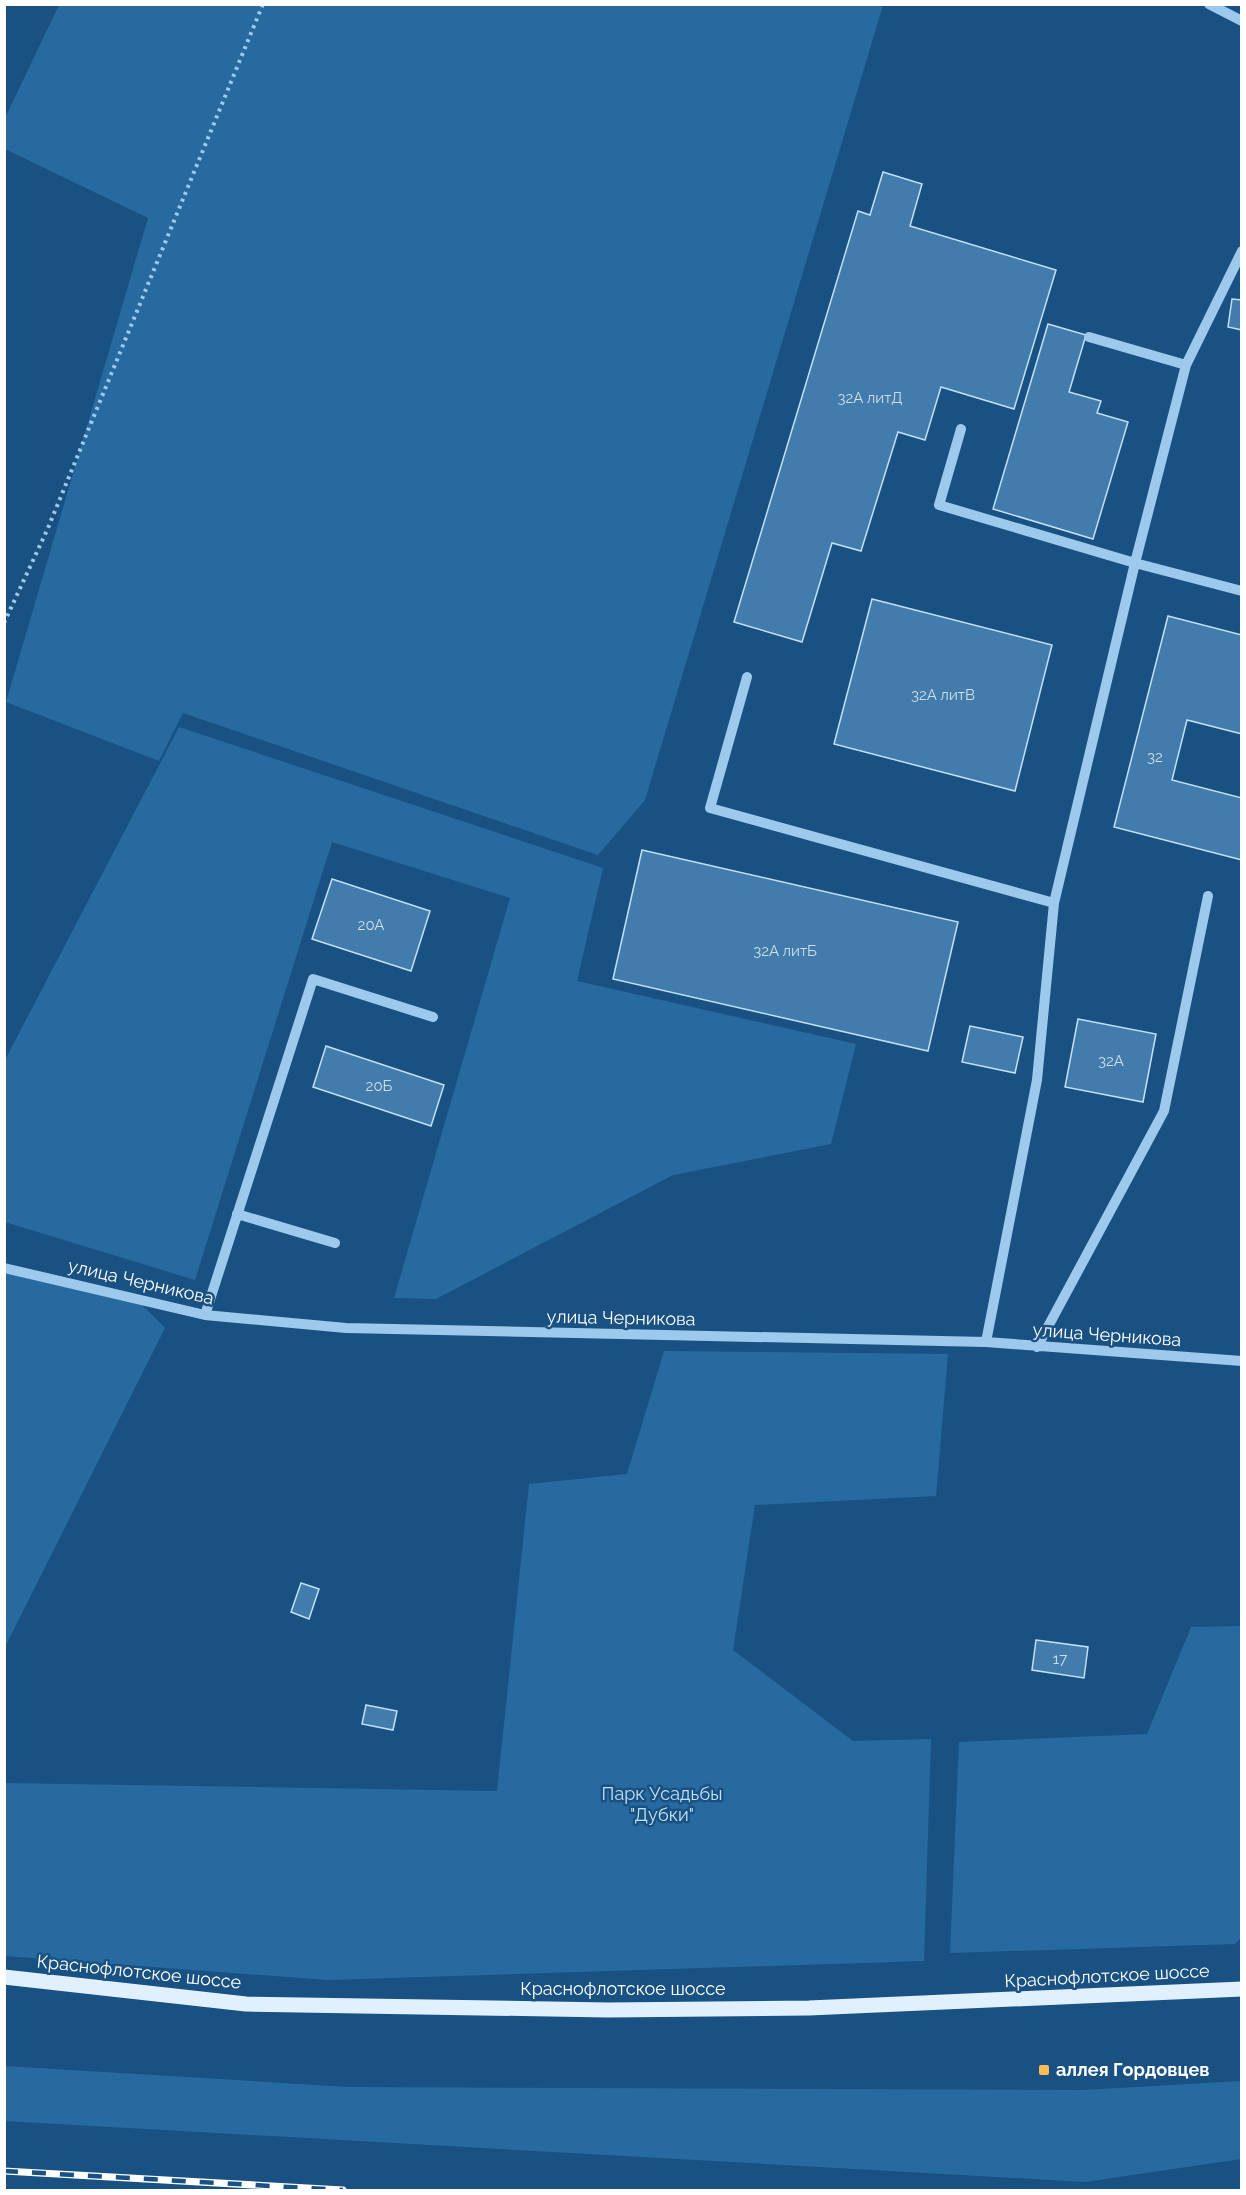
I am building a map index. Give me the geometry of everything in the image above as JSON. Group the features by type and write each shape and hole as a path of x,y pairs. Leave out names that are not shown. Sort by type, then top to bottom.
{"main road":[{"name":"Краснофлотское шоссе","path":"4,1977 246,2004 608,2010 809,2008 1242,1989"}],"street":[{"path":"1209,4 1242,21"},
{"path":"986,1342 1037,1080 1054,903 1135,563 1186,365 1242,251"},
{"path":"1089,337 1186,365"},
{"path":"961,429 939,505 1135,563 1242,591"},
{"path":"747,677 710,808 1054,903"},
{"path":"1037,1347 1164,1111 1208,896"},
{"path":"205,1315 313,979 433,1017"},
{"path":"237,1214 336,1243"},
{"name":"улица Черникова","path":"4,1268 205,1315 346,1328 986,1342 1242,1360"}],"path":[{"path":"4,623 48,528 263,4"}],"green space":[{"path":"59,5 883,5 645,800 598,855 183,713 159,761 6,702 148,218 5,149 5,118"},
{"path":"179,727 603,868 577,981 856,1044 831,1144 673,1175 436,1299 394,1298 510,898 332,842 195,1280 5,1222 5,1060"},
{"path":"5,1263 133,1296 165,1328 5,1647"},
{"name":"Парк Усадьбы \"Дубки\"","path":"664,1351 948,1354 936,1496 755,1505 733,1650 853,1741 931,1739 924,1961 328,1980 5,1956 5,1783 497,1791 529,1484 627,1474"},
{"path":"1241,1626 1241,1938 1235,1944 950,1953 959,1742 1147,1734 1191,1627"},
{"path":"5,2066 348,2087 1083,2090 1241,2081 1241,2159 1085,2182 5,2121"}],"building":[{"path":"883,172 922,184 910,226 1056,270 1014,409 941,387 925,440 898,432 861,551 832,543 802,642 734,622 858,211 870,215"},
{"path":"1232,299 1242,300 1242,330 1228,327"},
{"path":"1048,324 1086,335 1069,392 1101,401 1097,413 1128,422 1093,539 993,509"},
{"path":"872,599 1052,645 1015,791 834,744"},
{"path":"1168,616 1242,635 1242,734 1187,720 1172,780 1242,798 1242,860 1114,827"},
{"path":"642,850 958,922 928,1051 613,979"},
{"path":"332,879 430,911 411,971 312,939"},
{"path":"1078,1019 1156,1034 1143,1102 1065,1087"},
{"path":"970,1026 1023,1037 1015,1073 962,1062"},
{"path":"326,1046 444,1085 431,1126 313,1087"},
{"path":"301,1583 319,1589 309,1619 291,1612"},
{"path":"1036,1640 1088,1647 1084,1678 1032,1670"},
{"path":"366,1705 397,1711 393,1730 362,1724"}],"railway":[{"path":"4,2171 343,2190"}],"place":[{"name":"аллея Гордовцев","path":"1044,2070"}]}
